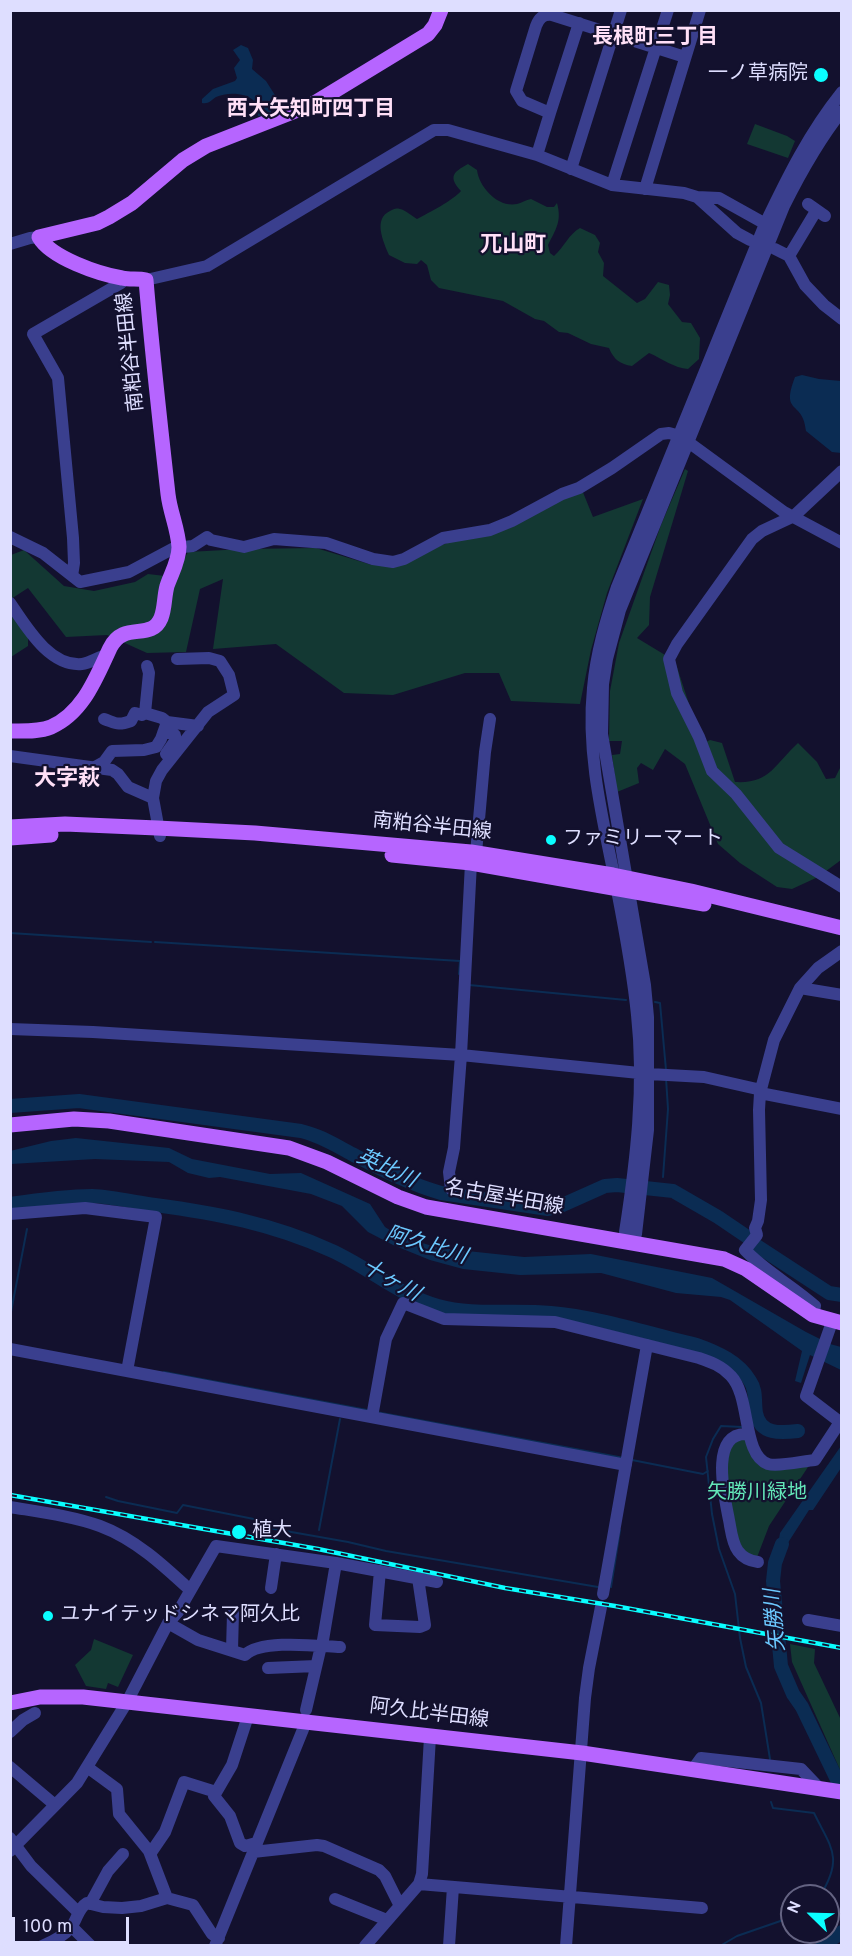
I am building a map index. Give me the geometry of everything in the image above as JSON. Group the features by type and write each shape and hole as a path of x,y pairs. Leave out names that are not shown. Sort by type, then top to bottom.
{"main road":[{"path":"39,237 109,218 132,203 183,160 206,146 326,97 428,34 435,25 441,10"},
{"name":"南粕谷半田線","path":"10,731 34,731 51,727 68,716 91,689 120,635 149,630 158,624 179,548 170,509 146,280 123,279 62,257 43,244 39,237"},
{"name":"南粕谷半田線","path":"10,827 65,824 371,853 473,858 621,883 691,891 842,928"},
{"name":"南粕谷半田線","path":"10,838 158,832"},
{"name":"南粕谷半田線","path":"621,883 842,933"},
{"name":"名古屋半田線","path":"10,1125 74,1119 289,1148 320,1158 398,1197 426,1207 724,1259 746,1269 813,1315 834,1326"},
{"name":"阿久比半田線","path":"10,1703 40,1697 61,1696 248,1716 306,1716 430,1737 582,1753 830,1791"}],"street":[{"path":"570,169 621,10"},
{"path":"612,185 668,10"},
{"path":"645,189 700,10"},
{"path":"550,113 522,101 516,91 536,26 541,17 548,15 579,23 685,57"},
{"path":"537,155 579,23"},
{"path":"629,1242 636,1234 638,1175 648,1130 655,1075 646,996 595,773 591,722 596,665 606,619 614,598 684,439 798,158 828,109 842,92"},
{"path":"770,226 824,134 840,116"},
{"path":"146,280 207,266 434,129 448,130 537,155 612,185 719,198 770,226"},
{"path":"697,197 737,233 750,240"},
{"path":"789,256 816,210"},
{"path":"10,244 39,237"},
{"path":"775,249 789,256 805,285 824,305 842,319"},
{"path":"72,576 73,538 58,378 33,334 121,283 123,279"},
{"path":"10,537 43,553 80,582 120,575 144,566 174,548 193,546 207,537 211,540 244,547 274,540 315,542 337,546 373,560 393,562 404,559 443,538 490,530 512,521 612,468 661,435 669,433 684,439 784,512 842,543"},
{"path":"842,471 794,516 762,531 745,548 672,651 669,659 684,710 699,738 712,771 736,794 780,848 842,887"},
{"path":"10,603 38,644 63,660 83,664 108,655"},
{"path":"149,796 158,776 212,709 234,695 228,675 220,661 189,657 177,659"},
{"path":"145,713 149,673 147,666"},
{"path":"104,719 114,724 124,723 131,721 135,713 142,715 145,713 162,718 165,727 175,735 175,741 149,780 149,796 158,832"},
{"path":"451,1189 449,1172 454,1149 473,858 490,719"},
{"path":"165,727 198,726"},
{"path":"94,767 104,762 110,752 156,747 165,727"},
{"path":"10,756 112,770 128,787 149,796"},
{"path":"813,1315 815,1306 745,1250 757,1235 755,1228 761,1200 760,1093 774,1040 800,988 818,968 842,951"},
{"path":"800,988 842,995"},
{"path":"10,1029 461,1055 655,1075 704,1077 757,1089 760,1093 842,1109"},
{"path":"10,1214 85,1208 156,1217 127,1371"},
{"path":"372,1417 386,1339 403,1303 444,1319 555,1322 719,1365 733,1377 741,1392 749,1428 748,1434 755,1451 767,1463 815,1460 840,1422 806,1396 834,1326"},
{"path":"566,1946 589,1668 647,1345"},
{"path":"10,1349 626,1465"},
{"path":"748,1434 732,1439 725,1448 722,1469 724,1493 735,1545 745,1558 758,1562"},
{"path":"10,1507 101,1526 157,1560 190,1590"},
{"path":"78,1912 12,1845 77,1783 127,1702 168,1623 178,1612 216,1546 336,1563 437,1582"},
{"path":"272,1588 276,1554"},
{"path":"217,1942 306,1716 336,1563"},
{"path":"380,1571 375,1625 420,1627 425,1625 418,1578"},
{"path":"232,1650 233,1614"},
{"path":"807,1620 842,1626"},
{"path":"168,1623 198,1641 245,1654 257,1647 340,1647"},
{"path":"268,1668 316,1666"},
{"path":"10,1732 34,1713"},
{"path":"248,1716 232,1764 214,1796 230,1816 240,1843 254,1848 324,1846 379,1870 385,1876 400,1906"},
{"path":"365,1946 419,1884 422,1874 430,1737"},
{"path":"10,1767 56,1805"},
{"path":"87,1767 117,1789 119,1814 150,1854 167,1898"},
{"path":"150,1854 165,1832 184,1782 216,1792"},
{"path":"90,1904 108,1871 123,1854"},
{"path":"419,1884 702,1908"},
{"path":"448,1946 453,1887"},
{"path":"42,1946 72,1927 81,1906 90,1904 122,1908 141,1906 167,1898 193,1905 217,1942"},
{"path":"335,1899 387,1920"},
{"path":"72,1927 91,1946"}],"green space":[{"path":"755,124 795,141 788,158 747,144"},
{"path":"468,164 477,170 481,183 491,195 503,203 517,204 531,199 547,207 554,207 557,203 558,220 548,245 550,253 554,256 580,228 595,235 600,243 598,252 604,263 603,276 637,303 645,299 658,282 669,285 668,304 682,322 691,323 700,338 699,359 688,369 673,365 649,353 632,366 624,364 613,356 609,348 559,332 544,321 535,319 503,301 439,288 431,280 427,265 421,260 417,264 405,263 389,255 381,231 382,219 385,215 398,209 417,219 452,199 461,191 454,182 454,175"},
{"path":"685,469 688,471 650,597 649,625 637,638 675,661 702,744 710,740 722,743 735,782 756,780 771,772 798,743 817,762 826,779 835,778 841,766 841,860 818,877 792,889 777,887 740,863 718,844 685,764 665,749 653,770 641,763 637,768 639,783 617,792 612,755 620,754 622,741 609,741 610,691 619,643 661,525"},
{"path":"582,490 593,517 643,499 607,593 591,650 580,704 511,701 499,673 465,673 393,695 344,693 276,644 213,649 223,579 200,589 186,652 147,653 107,635 66,637 28,588 11,599 11,555 24,550 64,586 94,591 135,582 148,574 174,577 188,552 316,548 372,565 391,565"},
{"path":"10,608 28,633 28,646 11,657 12,716 10,715"},
{"name":"矢勝川緑地","path":"743,1439 747,1440 761,1464 808,1467 769,1526 756,1560 740,1551 727,1484 726,1458 732,1446"},
{"path":"94,1639 133,1655 118,1687 108,1683 106,1689 86,1686 75,1665 91,1650"},
{"path":"790,1644 815,1649 814,1663 841,1720 841,1772 792,1662"}],"water":[{"path":"241,45 248,48 253,60 252,69 266,81 280,103 272,109 269,117 258,116 254,101 241,94 225,94 208,103 202,103 202,99 213,89 235,81 237,78 234,68 240,60 233,50"},
{"path":"802,375 841,381 841,453 832,452 806,431 801,415 791,403 791,389 795,377"},
{"name":"阿久比川","path":"76,1138 169,1148 192,1159 270,1174 301,1173 370,1204 385,1227 399,1236 439,1248 524,1257 591,1254 712,1278 806,1332 841,1347 841,1370 810,1355 801,1383 795,1381 802,1351 730,1300 721,1297 676,1293 601,1273 520,1275 463,1269 430,1260 393,1245 368,1232 342,1206 311,1194 220,1177 209,1178 188,1173 169,1162 95,1159 11,1164 10,1151 51,1141"},
{"path":"841,1446 841,1468 813,1510 809,1510 775,1563 780,1533"}],"waterway":[{"path":"10,933 151,942"},
{"path":"155,942 460,961 459,974"},
{"path":"469,985 626,1000"},
{"path":"655,1002 660,1003 666,1070"},
{"path":"663,1177 668,1109 666,1078"},
{"name":"英比川","path":"10,1106 79,1101 301,1131 321,1138 406,1181 441,1193 548,1209 558,1207 605,1186 617,1185 673,1191 749,1238"},
{"name":"十ヶ川","path":"10,1204 61,1197 92,1196 222,1216 266,1226 309,1241 344,1257 409,1295 438,1306 480,1312 537,1312 569,1315 697,1345 727,1358 745,1374 754,1389 756,1413 762,1425 772,1431 798,1431"},
{"path":"10,1317 27,1229"},
{"name":"英比川","path":"757,1246 829,1293 842,1295"},
{"path":"164,1372 367,1410"},
{"path":"376,1412 624,1458"},
{"path":"319,1530 340,1419"},
{"path":"742,1427 721,1426 706,1457 712,1514 719,1549 735,1594 746,1667 761,1703 770,1759"},
{"path":"632,1460 703,1474 708,1471"},
{"path":"106,1497 177,1513 183,1505 264,1521 263,1527 386,1551 598,1587"},
{"path":"611,1587 620,1530"},
{"name":"矢勝川","path":"782,1544 775,1563 773,1581 781,1666 842,1790"},
{"path":"771,1802 773,1808 814,1813 830,1844 832,1853 832,1871 826,1884"},
{"path":"720,1946 737,1936 780,1921"},
{"name":"矢勝川","path":"822,1946 842,1932"}],"railway":[{"path":"10,1495 318,1549 505,1588 842,1648"}],"place":[{"name":"一ノ草病院","path":"821,75"},
{"name":"ファミリーマート","path":"551,840"},
{"name":"植大","path":"239,1532"},
{"name":"ユナイテッドシネマ阿久比","path":"48,1616"}],"district":[{"name":"長根町三丁目","path":"655,39"},
{"name":"西大矢知町四丁目","path":"311,111"},
{"name":"兀山町","path":"513,247"},
{"name":"大字萩","path":"67,781"}]}
